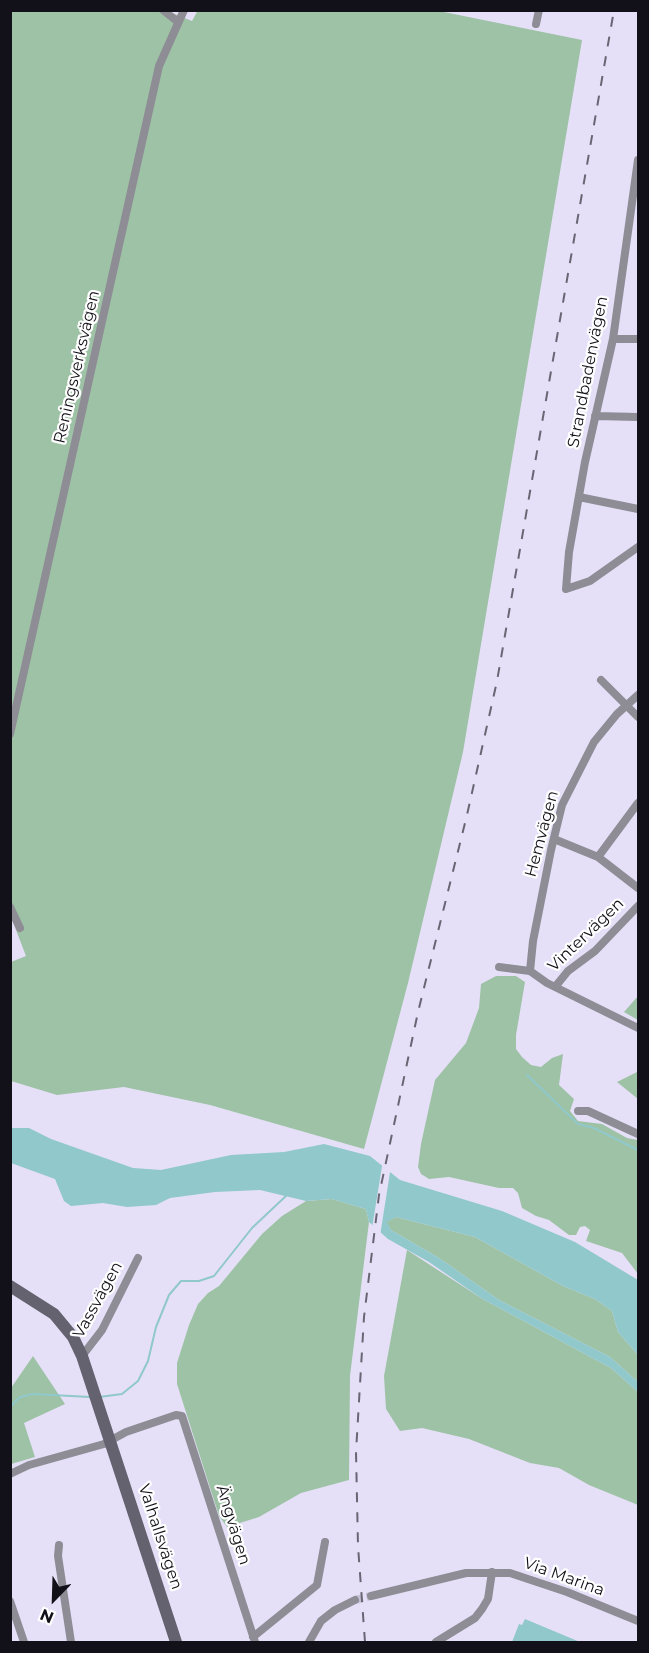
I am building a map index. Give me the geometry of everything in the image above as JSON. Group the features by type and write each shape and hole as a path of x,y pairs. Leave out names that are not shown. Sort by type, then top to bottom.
{"street":[{"path":"163,10 178,22"},
{"name":"Reningsverksvägen","path":"10,734 159,66 184,10"},
{"path":"536,24 539,10"},
{"name":"Strandbadenvägen","path":"639,160 613,339 579,497 566,589 590,581 639,547"},
{"path":"613,339 639,339"},
{"path":"595,416 639,417"},
{"path":"579,497 639,509"},
{"path":"601,680 639,717"},
{"name":"Hemvägen","path":"530,971 533,941 562,805 585,756 607,726 639,695"},
{"path":"598,857 639,803"},
{"path":"554,839 598,857 639,888"},
{"name":"Vintervägen","path":"555,987 568,970 595,951 639,906"},
{"path":"10,907 20,928"},
{"path":"499,967 530,971 555,987 639,1028"},
{"path":"578,1111 588,1111 639,1134"},
{"name":"Vassvägen","path":"82,1356 102,1330 138,1258"},
{"name":"Valhallsvägen","path":"10,1286 54,1314 73,1337 82,1356 177,1642"},
{"name":"Ängvägen","path":"111,1441 126,1432 176,1415 182,1416 254,1640"},
{"path":"10,1474 29,1465 111,1441"},
{"path":"254,1640 317,1585 325,1542"},
{"path":"59,1545 58,1556 71,1642"},
{"path":"436,1642 475,1618 488,1599 492,1572"},
{"name":"Via Marina","path":"371,1596 466,1574 492,1572 531,1579 639,1621"},
{"path":"309,1642 321,1622 335,1610 355,1600"},
{"path":"10,1601 24,1642"}],"shaded area":[{"path":"198,10 439,11 582,40 463,752 408,983 364,1149 210,1105 124,1087 57,1095 11,1081 11,962 26,956 11,917 11,11 167,11 192,21"},
{"path":"496,976 516,976 525,982 516,1035 516,1049 522,1057 531,1065 541,1067 552,1058 563,1054 559,1085 574,1099 570,1111 578,1121 602,1124 627,1138 638,1140 638,1274 622,1253 586,1241 590,1230 585,1226 580,1227 576,1235 569,1235 549,1220 522,1208 518,1193 513,1188 499,1188 449,1177 429,1179 421,1174 418,1167 421,1144 435,1080 466,1043 479,1008 481,984"},
{"path":"638,996 638,1020 624,1012"},
{"path":"637,1072 638,1074 638,1099 617,1082"},
{"path":"10,1128 29,1128 51,1139 133,1168 161,1170 231,1155 284,1152 324,1144 370,1156 400,1180 502,1211 575,1242 638,1280 638,1355 618,1332 612,1311 595,1299 563,1286 475,1237 396,1217 387,1222 391,1230 439,1258 499,1300 610,1357 638,1382 638,1392 611,1368 481,1298 429,1262 388,1239 369,1222 366,1209 332,1199 306,1201 260,1190 215,1192 170,1198 156,1205 127,1207 103,1203 71,1206 64,1201 55,1179 11,1163"},
{"path":"332,1199 366,1209 369,1222 350,1376 349,1480 301,1493 259,1517 227,1527 219,1516 177,1384 177,1363 189,1325 198,1304 208,1293 219,1286 262,1234 282,1216 306,1201"},
{"path":"396,1217 475,1237 563,1286 595,1299 612,1311 618,1332 638,1355 638,1382 610,1357 499,1300 439,1258 391,1230 386,1222"},
{"path":"407,1250 481,1298 611,1368 638,1392 638,1505 589,1485 559,1468 530,1463 469,1439 422,1428 400,1431 386,1409 384,1376"},
{"path":"33,1356 65,1404 24,1423 35,1457 11,1464 11,1388"},
{"path":"525,1619 580,1642 512,1642 519,1624 522,1625"}],"pier":[{"path":"383,1160 391,1166 380,1236 372,1228"}],"waterway":[{"path":"527,1075 578,1124 594,1128 638,1150"},
{"path":"99,1397 122,1394 138,1381 148,1361 156,1327 169,1295 181,1281 199,1281 214,1276 252,1228 287,1195"},
{"path":"10,1407 20,1397 33,1394 90,1397"}],"tunnel":[{"path":"355,1600 371,1596"}],"railway":[{"path":"365,1642 358,1546 356,1452 364,1317 379,1195 418,1012 467,815 497,681 614,10"}]}
